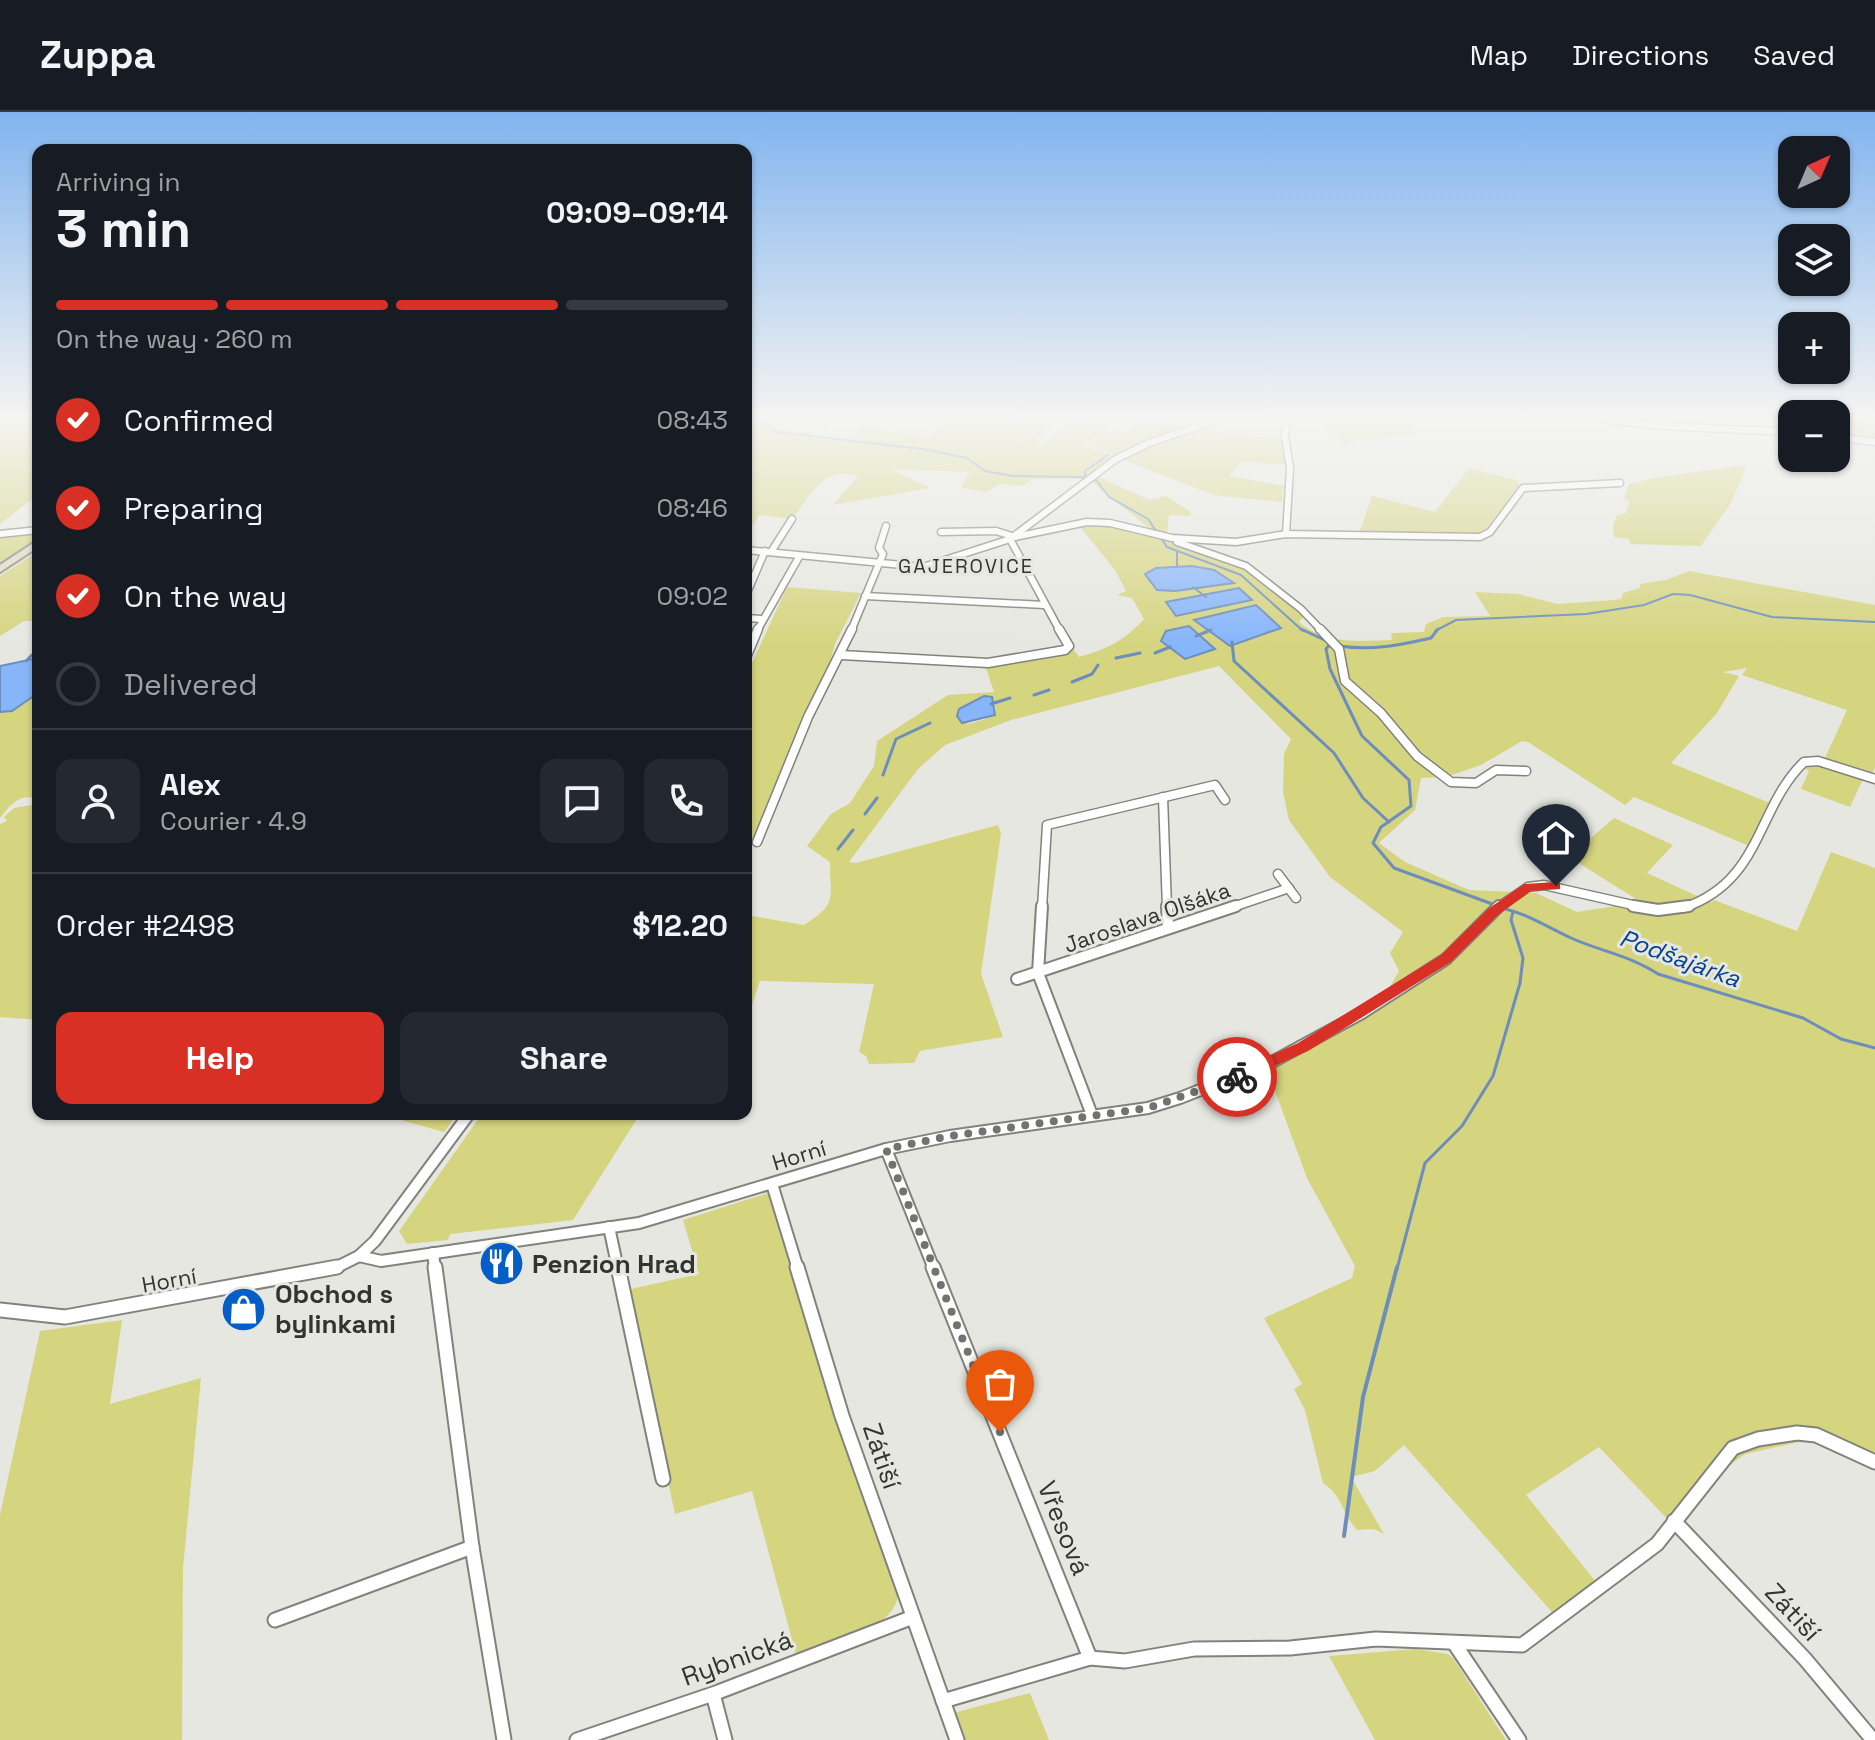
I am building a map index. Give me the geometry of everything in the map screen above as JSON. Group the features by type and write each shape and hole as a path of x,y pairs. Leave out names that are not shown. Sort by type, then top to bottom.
{"main road":[{"path":"0,569 32,547"}],"street":[{"path":"1012,538 1069,494"},
{"path":"1286,534 1288,494"},
{"path":"1172,538 1236,542 1286,534 1480,537 1490,532 1519,494"},
{"path":"752,583 768,552 792,519"},
{"path":"752,551 923,567 1012,538 1087,522 1110,523 1172,538 1246,566 1301,609 1339,649 1345,681 1381,713 1417,756 1451,782 1476,783 1496,770 1526,771"},
{"path":"757,842 808,717 841,655 883,554 879,548 886,526"},
{"path":"0,534 32,531"},
{"path":"841,655 988,663 1065,650 1069,646 1044,605 1012,538 996,531 941,532"},
{"path":"752,643 762,619 799,557"},
{"path":"865,596 1044,605"},
{"path":"752,618 762,619"},
{"name":"Horní","path":"0,1310 65,1317 292,1279 334,1269 359,1256 381,1261 639,1223 886,1149 1148,1108 1180,1099 1303,1047 1446,959 1493,912 1528,887 1556,886 1625,906 1674,908 1701,902 1755,847 1774,804 1804,762 1818,761 1875,779"},
{"path":"1092,1115 1038,973 1047,825 1215,785 1225,800"},
{"path":"1163,797 1168,928"},
{"path":"1278,874 1296,898"},
{"name":"Jaroslava Olšáka","path":"1017,979 1289,888"},
{"path":"359,1256 375,1241 465,1120"},
{"name":"Vřesová","path":"886,1149 1090,1658"},
{"name":"Zátiší","path":"772,1184 842,1416 957,1740"},
{"path":"609,1227 663,1479"},
{"path":"433,1253 472,1547 504,1740"},
{"path":"943,1701 1090,1658 1125,1661 1194,1649 1290,1648 1376,1639 1413,1638 1522,1645 1657,1544 1720,1460 1733,1448 1758,1439 1797,1433 1816,1435 1875,1462"},
{"name":"Zátiší","path":"1674,1521 1805,1659 1873,1740"},
{"path":"275,1620 472,1547"},
{"name":"Rybnická","path":"577,1740 713,1694 913,1617"},
{"path":"1454,1643 1519,1740"},
{"path":"713,1694 725,1740"}],"shaded area":[{"path":"0,494 32,494 32,499 0,524"},
{"path":"752,494 811,494 792,519 759,515 752,527"},
{"path":"843,494 896,494 833,505"},
{"path":"1107,494 1136,494 1149,500 1166,496 1191,512 1190,516 1169,515 1167,534 1248,566 1305,616 1299,622 1320,635 1343,640 1392,640 1391,633 1424,632 1426,624 1443,617 1490,616 1475,592 1518,594 1558,604 1613,600 1640,588 1640,584 1666,580 1689,571 1875,605 1875,767 1872,775 1825,758 1847,710 1742,675 1747,668 1723,672 1739,676 1717,713 1671,763 1770,803 1749,846 1634,797 1625,805 1528,742 1522,741 1481,765 1449,776 1422,755 1376,702 1374,705 1441,777 1421,778 1415,810 1379,843 1405,862 1469,890 1536,893 1577,912 1641,902 1569,857 1614,818 1673,845 1647,873 1710,902 1714,900 1797,931 1831,852 1875,868 1875,1467 1813,1439 1745,1454 1715,1476 1673,1525 1599,1447 1526,1495 1596,1582 1552,1612 1404,1445 1375,1471 1351,1477 1384,1534 1374,1529 1357,1530 1334,1493 1323,1483 1305,1410 1294,1389 1302,1384 1264,1318 1352,1278 1355,1266 1307,1178 1267,1069 1375,1013 1399,971 1390,953 1403,932 1330,877 1289,820 1283,792 1284,754 1291,739 1219,666 1011,720 945,745 918,769 849,862 856,863 998,825 1001,833 981,974 1003,1037 920,1051 914,1063 869,1064 866,1056 859,1052 874,984 760,981 752,1005 752,916 804,925 827,905 831,893 830,862 807,846 831,814 850,803 874,766 877,741 948,695 994,692 985,665 1074,650 1079,657 1098,651 1129,633 1144,619 1132,598 1117,595 1126,591 1115,570 1077,523 1105,523 1146,532 1150,529","holes":["1238,588 1251,600 1177,616 1166,603","992,697 996,710 986,719 968,724 957,716 958,709"]},
{"path":"1211,494 1283,494 1282,502"},
{"path":"1449,494 1514,494 1482,533 1359,534 1372,496 1435,512"},
{"path":"1625,494 1735,494 1701,546 1631,544 1629,539 1614,537 1613,526 1617,515 1626,513 1629,501 1624,498"},
{"path":"32,533 32,544 0,566 0,536"},
{"path":"32,555 32,621 24,621 0,636 0,576"},
{"path":"787,587 861,593 835,644 828,669 752,843 752,663"},
{"path":"32,697 32,798 21,798 0,818 0,712 12,711"},
{"path":"1813,763 1863,779 1850,807 1801,789 1809,771 1803,767"},
{"path":"32,805 32,1020 0,1017 0,824 7,821 4,817 14,808"},
{"path":"401,1120 453,1120 444,1132"},
{"path":"478,1120 636,1120 573,1220 450,1234 448,1240 407,1244 399,1231"},
{"path":"771,1192 898,1597 883,1620 870,1629 797,1658 752,1491 675,1514 626,1290 699,1274 683,1220"},
{"path":"122,1320 110,1404 201,1378 183,1568 182,1740 0,1740 0,1515 40,1331"},
{"path":"1415,1649 1448,1654 1453,1658 1506,1740 1375,1740 1329,1656"},
{"path":"1030,1693 1049,1740 963,1740 953,1713"}],"water":[{"path":"1192,566 1214,570 1234,583 1175,591 1157,590 1145,574 1156,568"},
{"path":"1239,588 1252,600 1176,616 1166,602"},
{"path":"1256,605 1281,628 1230,646 1194,620"},
{"path":"1189,626 1215,649 1185,659 1161,641 1166,631"},
{"path":"32,659 32,697 12,711 0,712 0,666"},
{"path":"984,696 992,697 995,715 962,723 957,716 959,709"}],"waterway":[{"name":"Podšajárka","path":"1107,494 1148,519 1167,547 1241,575 1303,631"},
{"path":"1177,552 1177,567"},
{"path":"1193,587 1206,597"},
{"path":"1437,630 1456,620 1586,614 1644,605 1673,594 1690,595 1772,617 1875,622"},
{"name":"Podšajárka","path":"1301,629 1331,643 1326,649 1330,669 1362,736 1409,780 1411,806 1389,822"},
{"path":"1196,636 1211,630"},
{"path":"1340,646 1375,648 1397,645 1431,638 1437,630"},
{"path":"1232,642 1234,661 1334,753 1363,798 1389,822"},
{"path":"1155,653 1170,647"},
{"path":"1116,658 1140,653"},
{"path":"26,661 32,655"},
{"path":"1072,682 1092,674 1098,665"},
{"path":"1034,695 1049,690"},
{"path":"991,704 1010,698"},
{"path":"883,775 896,739 930,723"},
{"path":"865,814 877,798"},
{"name":"Podšajárka","path":"1389,822 1381,827 1373,843 1394,868 1495,905"},
{"path":"838,849 853,830"},
{"name":"Podšajárka","path":"1502,908 1658,974 1803,1018 1841,1039 1875,1048"},
{"path":"1397,1269 1425,1163 1462,1126 1493,1076 1520,983 1523,958 1511,920 1513,912"},
{"path":"1344,1536 1363,1397 1397,1267"}],"way so far":[{"path":"1000,1432 886,1149 950,1136 1148,1108 1237,1077"}],"place":[{"name":"Penzion Hrad","path":"501,1264"},
{"name":"Obchod s bylinkami","path":"244,1309"}],"district":[{"name":"GAJEROVICE","path":"966,566"}],"route":[{"path":"1237,1077 1303,1047 1446,959 1493,912 1528,887 1556,886"}]}
